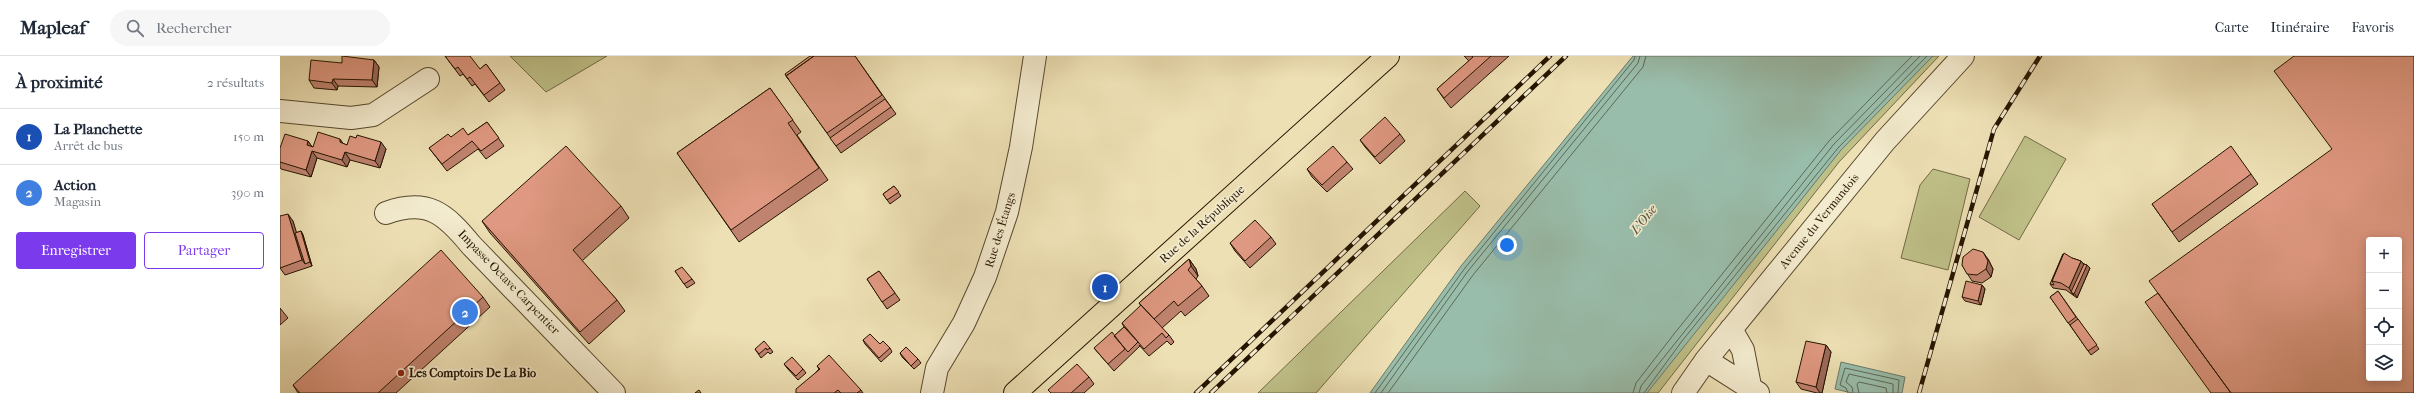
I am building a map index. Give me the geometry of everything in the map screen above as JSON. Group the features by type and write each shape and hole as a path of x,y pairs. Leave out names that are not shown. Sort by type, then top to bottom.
{"main road":[{"name":"Rue de la République","path":"1016,393 1388,56"}],"street":[{"name":"Rue des Étangs","path":"932,393 937,368 964,323 985,277 1007,212 1021,147 1035,56"},
{"name":"Avenue du Vermandois","path":"1683,393 1706,360 1885,141 1963,56"},
{"path":"280,111 350,118 373,115 428,79"},
{"name":"Impasse Octave Carpentier","path":"386,213 405,206 423,208 451,221 471,245 614,393"},
{"path":"1731,329 1743,350 1754,390"},
{"path":"1706,360 1754,390"}],"green space":[{"path":"510,56 607,56 546,92"},
{"path":"1917,56 1939,56 1839,162 1658,393 1643,393"},
{"path":"2025,136 2066,159 2019,240 1979,217"},
{"path":"1933,169 1970,179 1948,270 1901,258 1920,185"},
{"path":"1465,191 1480,206 1316,393 1258,393"}],"water":[{"name":"L'Oise","path":"1633,56 1933,56 1841,150 1647,393 1370,393 1461,266"},
{"path":"1841,362 1905,377 1902,393 1852,393 1835,389"}],"building":[{"path":"342,56 374,60 372,80 333,79 332,83 309,80 311,60 342,63"},
{"path":"445,56 470,56 480,69 486,64 500,83 484,95 470,77 467,79 458,67 455,69"},
{"path":"810,56 814,56 786,76 785,74"},
{"path":"814,56 855,56 882,95 827,133 786,76"},
{"path":"1472,56 1491,56 1444,98 1437,89 1473,57"},
{"path":"2294,56 2414,56 2414,393 2231,393 2149,281 2332,149 2274,71"},
{"path":"770,88 793,120 788,123 819,168 731,230 677,153"},
{"path":"885,99 891,107 836,146 830,138"},
{"path":"1385,117 1400,134 1375,157 1360,140"},
{"path":"487,122 499,138 481,151 472,141 442,164 429,148 448,134 451,137 463,128 468,135"},
{"path":"318,132 340,139 340,142 347,145 350,136 356,138 357,135 381,142 375,161 345,152 342,160 312,151 306,170 280,162 280,148 285,134 308,141 307,145 313,147"},
{"path":"566,146 621,206 573,250 617,300 580,332 482,221"},
{"path":"1333,146 1347,162 1322,185 1307,169"},
{"path":"2231,146 2251,174 2172,232 2152,204"},
{"path":"894,186 899,192 887,200 883,194"},
{"path":"288,214 302,260 280,268 280,216"},
{"path":"1255,220 1271,237 1245,261 1230,243"},
{"path":"301,231 310,262 305,264 295,233"},
{"path":"1973,249 1983,252 1988,261 1986,269 1977,275 1967,274 1962,265 1963,257"},
{"path":"441,250 483,297 378,393 300,393 293,385"},
{"path":"2064,253 2081,261 2069,288 2061,283 2052,281"},
{"path":"2063,254 2052,281 2054,285 2050,284"},
{"path":"1189,259 1191,266 1188,270 1202,286 1178,306 1174,301 1154,319 1139,303"},
{"path":"2084,264 2087,265 2074,294 2071,292"},
{"path":"682,267 692,279 684,284 675,271"},
{"path":"879,271 895,293 882,302 867,279"},
{"path":"1966,281 1982,285 1978,301 1962,297"},
{"path":"2058,291 2076,317 2068,323 2050,297"},
{"path":"2158,293 2231,393 2211,393 2145,302"},
{"path":"1141,305 1169,335 1166,338 1162,333 1144,349 1122,323"},
{"path":"2078,319 2097,345 2088,351 2070,325"},
{"path":"1124,327 1138,342 1128,352 1114,336"},
{"path":"1112,332 1125,349 1108,364 1094,348"},
{"path":"870,334 880,344 883,341 890,348 879,358 863,340"},
{"path":"764,341 770,348 767,350 766,348 759,354 755,349"},
{"path":"1806,341 1826,345 1816,387 1796,382"},
{"path":"906,347 918,359 911,366 900,353"},
{"path":"829,355 861,390 857,393 841,393 838,390 834,393 796,393 796,389 820,369 817,366"},
{"path":"792,357 803,369 796,376 784,364"},
{"path":"1077,364 1089,377 1071,393 1051,393 1048,390"}],"railway":[{"path":"1196,393 1550,56"},
{"path":"1211,393 1566,56"},
{"path":"1919,393 1994,129 2040,56"}],"place":[{"name":"La Planchette","path":"1105,287"},
{"name":"Action","path":"465,312"},
{"name":"Les Comptoirs De La Bio","path":"401,373"}]}
